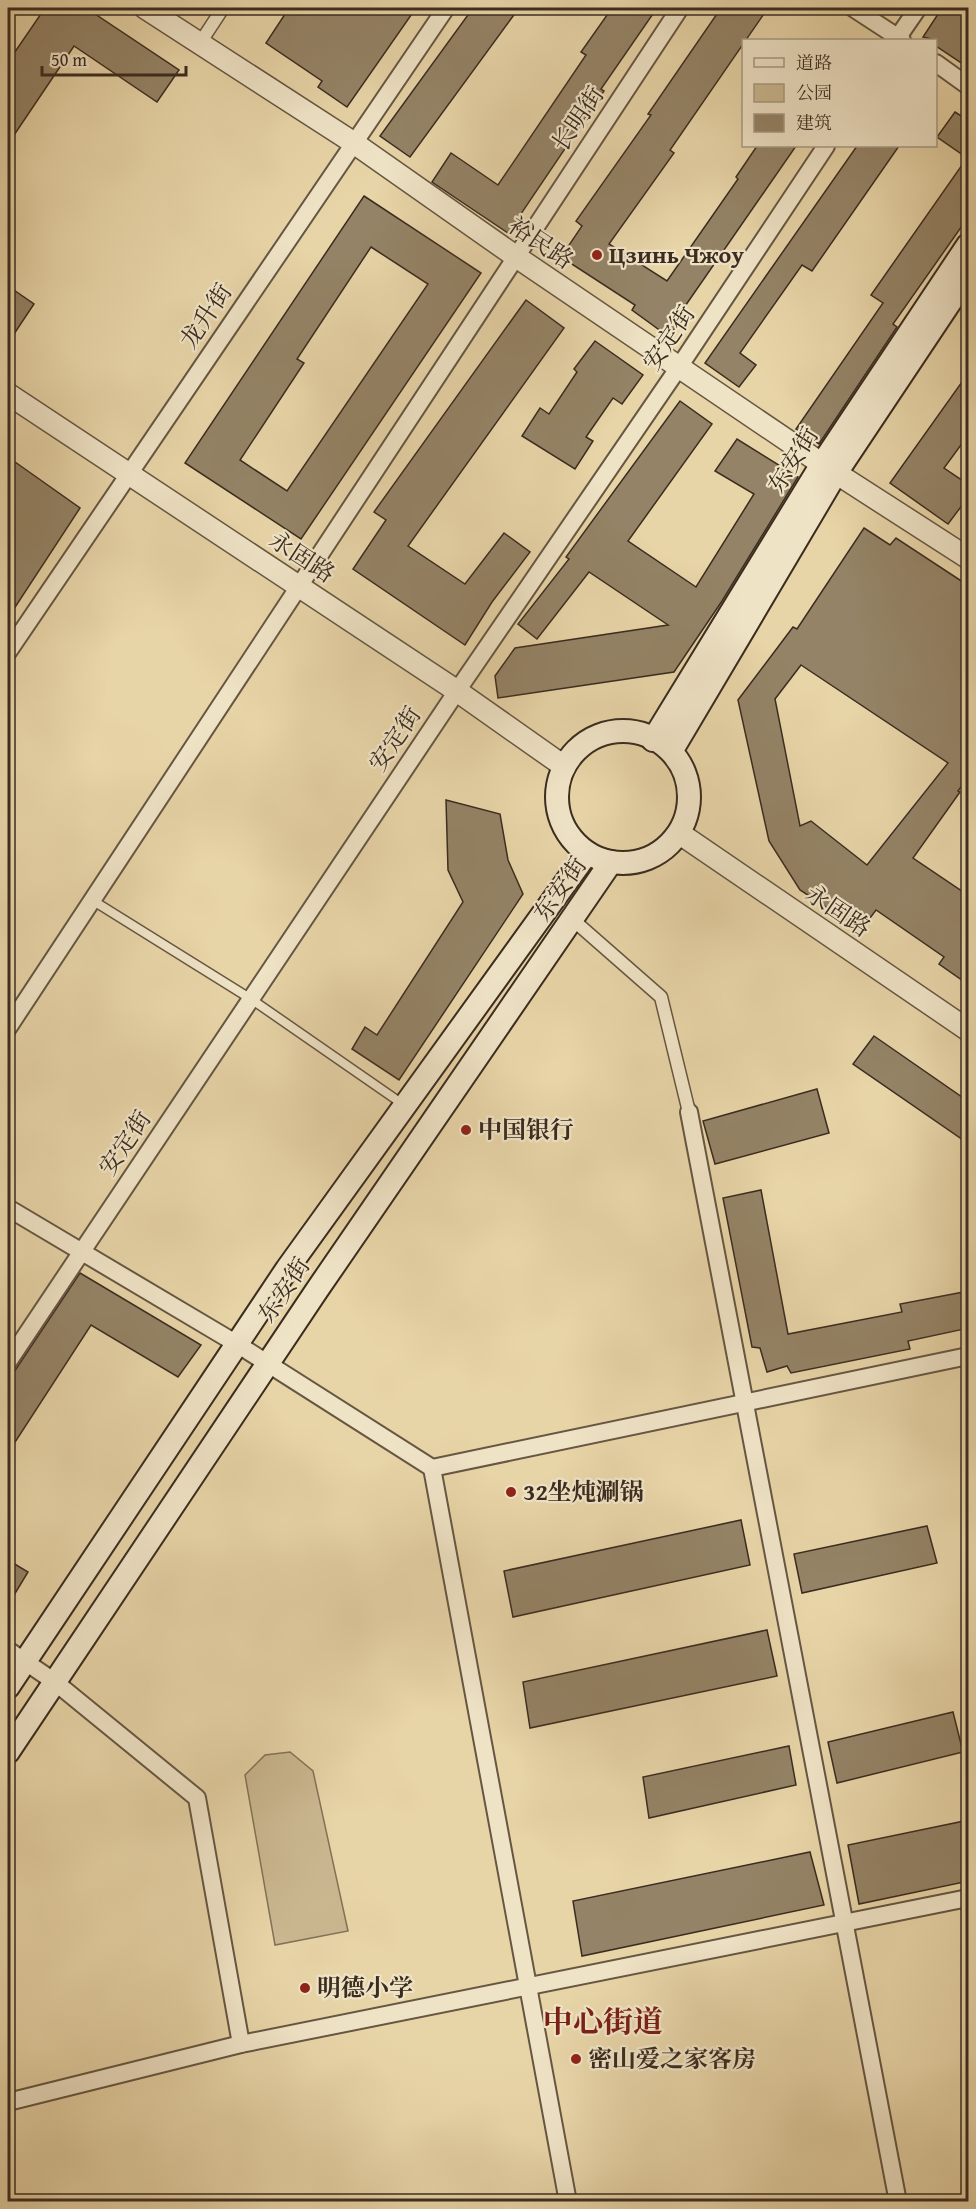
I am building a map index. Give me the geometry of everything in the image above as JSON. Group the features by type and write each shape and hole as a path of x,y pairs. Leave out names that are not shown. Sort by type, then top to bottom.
{"main road":[{"name":"东安街","path":"662,745 829,468 969,245"},
{"name":"东安街","path":"829,468 969,275"},
{"path":"635,731 662,745 688,783 689,809 679,833 661,852 637,862 611,862 587,853 568,835 558,811 558,785 565,767 586,742 609,732 635,731"},
{"name":"东安街","path":"8,1687 16,1656 237,1344 286,1269 587,853"},
{"name":"东安街","path":"8,1752 268,1364 611,862"}],"street":[{"name":"裕民路","path":"145,8 354,143 514,256 829,468 969,558"},
{"path":"200,43 223,8"},
{"name":"龙升街","path":"8,652 446,8"},
{"name":"长明街","path":"8,1028 514,256 680,8"},
{"path":"853,8 898,39"},
{"path":"900,39 918,8"},
{"path":"937,64 969,86"},
{"name":"安定街","path":"8,1362 457,691 679,367 825,147"},
{"name":"永固路","path":"8,394 457,691 565,767"},
{"name":"永固路","path":"679,833 966,1024"},
{"path":"572,919 661,997 690,1112 898,2202"},
{"path":"8,1208 237,1344 432,1468 969,1356"},
{"path":"432,1468 568,2202"},
{"path":"16,1656 56,1682 197,1798 241,2044"},
{"path":"8,2102 241,2044 969,1899"}],"lane":[{"path":"92,900 250,999 404,1106"}],"green space":[{"path":"290,1752 313,1771 348,1931 275,1945 245,1775 265,1755"}],"building":[{"path":"45,8 86,8 179,70 157,102 74,46 8,144 8,62"},
{"path":"289,8 416,8 347,107 318,87 322,81 266,43"},
{"path":"473,8 519,8 410,157 380,136"},
{"path":"612,8 657,8 601,89 604,91 508,233 432,182 451,153 498,185 586,55 581,52"},
{"path":"721,8 768,8 747,39 742,39 742,46 670,150 674,153 609,244 667,281 738,179 736,177 756,147 795,147 681,312 684,315 669,337 632,310 635,305 561,257 582,226 576,221 651,115 648,114"},
{"path":"942,8 969,8 969,68 937,47 937,39 923,37"},
{"path":"955,112 969,121 969,216 893,324 897,327 819,444 796,429 883,303 871,295 967,158 937,137"},
{"path":"856,147 898,147 812,271 802,265 740,353 756,365 739,387 705,363"},
{"path":"364,196 481,273 301,539 185,463","holes":["371,247 428,284 287,491 240,460 304,363 297,359"]},
{"path":"8,286 34,304 8,343"},
{"path":"526,300 564,328 408,546 465,584 504,533 530,552 492,602 465,645 353,569 386,520 374,512"},
{"path":"595,341 643,375 622,404 613,398 586,437 593,441 575,469 522,436 540,408 549,414 577,372 574,369"},
{"path":"969,372 969,434 944,468 969,485 969,496 948,524 890,483"},
{"path":"680,401 712,424 628,541 696,587 754,494 715,471 737,439 798,477 722,601 674,672 498,698 495,676 515,648 668,625 589,572 537,639 518,624 569,559 566,557"},
{"path":"8,457 80,508 8,618 8,530 14,520 8,515"},
{"path":"864,528 890,545 896,538 969,586 969,776 913,858 969,896 969,985 939,964 944,957 876,910 861,930 800,890 769,841 738,700 793,627 797,629","holes":["801,665 948,763 867,865 811,821 800,826 775,699"]},
{"path":"446,800 500,814 508,860 523,894 399,1080 352,1049 365,1027 377,1035 463,902 448,870"},
{"path":"874,1036 969,1102 969,1144 853,1064"},
{"path":"817,1089 829,1133 715,1164 703,1121"},
{"path":"761,1190 788,1334 902,1312 900,1304 969,1291 969,1328 908,1341 910,1349 791,1373 787,1366 767,1372 760,1348 752,1347 723,1198"},
{"path":"80,1273 201,1345 178,1377 91,1325 8,1453 8,1381"},
{"path":"741,1520 750,1565 513,1617 504,1571"},
{"path":"927,1526 937,1563 802,1593 794,1554"},
{"path":"8,1560 28,1572 8,1605"},
{"path":"767,1630 777,1676 530,1728 523,1682"},
{"path":"953,1712 963,1752 837,1783 828,1742"},
{"path":"789,1746 796,1785 649,1818 643,1777"},
{"path":"969,1820 969,1881 859,1904 848,1845"},
{"path":"810,1852 824,1905 582,1956 573,1901"}],"place":[{"name":"Цзинь Чжоу","path":"597,255"},
{"name":"中国银行","path":"466,1130"},
{"name":"32坐炖涮锅","path":"511,1492"},
{"name":"明德小学","path":"305,1988"},
{"name":"密山爱之家客房","path":"576,2059"}],"district":[{"name":"中心街道","path":"603,2022"}]}
